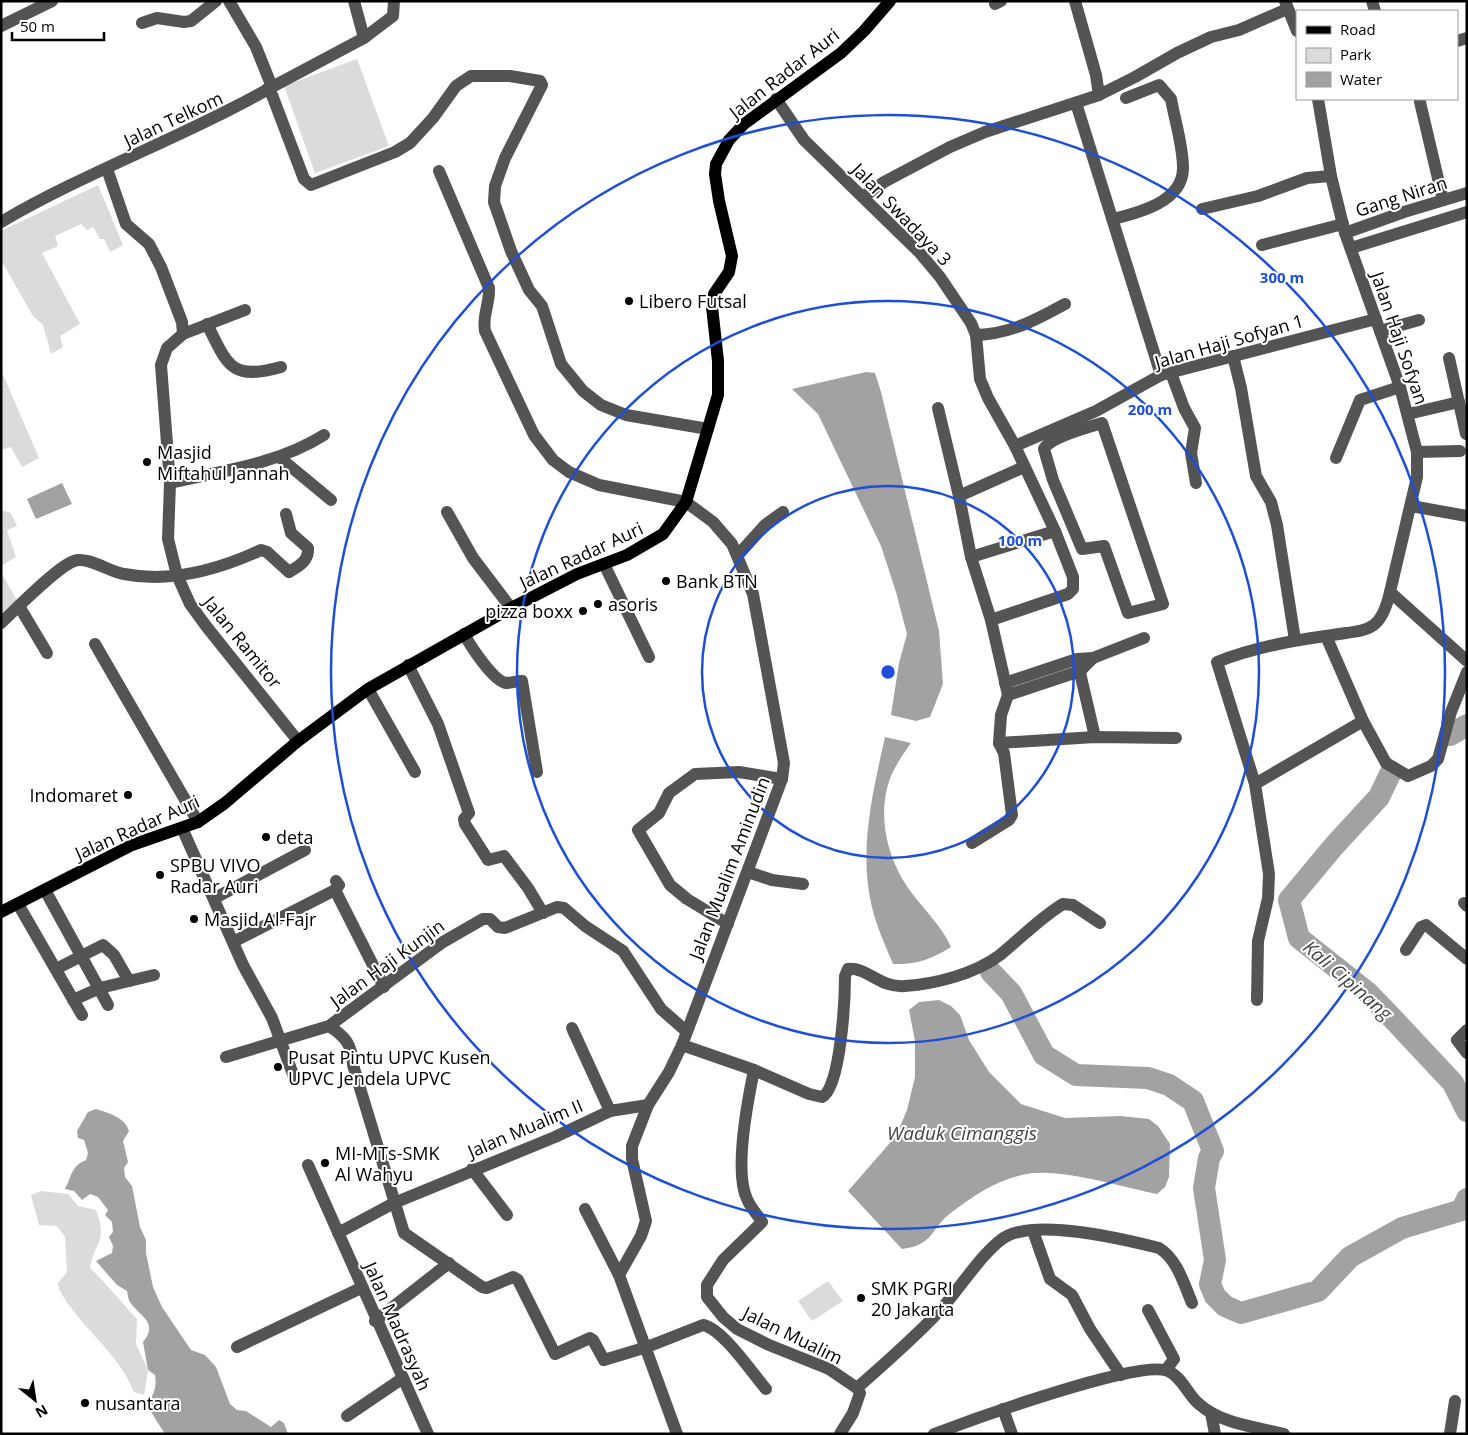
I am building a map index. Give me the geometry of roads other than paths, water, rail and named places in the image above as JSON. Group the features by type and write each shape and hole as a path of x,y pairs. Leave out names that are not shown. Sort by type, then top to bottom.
{"main road":[{"name":"Jalan Radar Auri","path":"1,912 132,845 198,822 238,792 298,740 368,689 511,608 577,574 654,541 670,525 686,502 718,396 718,362 712,307 714,294 729,272 732,256 719,201 715,174 716,164 735,132 752,116 841,53 888,4"}],"street":[{"path":"1,26 52,1"},
{"path":"142,23 157,18 184,22 191,21 216,1"},
{"path":"229,1 256,47 304,179 311,185 395,152 410,143 433,118 456,86 464,79 482,75 540,81 542,85 540,93 524,116 499,174 494,202 510,251 529,290 542,306 561,364 583,391 601,405 626,415 708,429"},
{"path":"354,1 364,38"},
{"name":"Jalan Telkom","path":"1,222 40,199 107,170 142,151 234,109 364,38 393,16 394,1"},
{"path":"1075,1 1096,75 1099,95"},
{"path":"863,197 884,182 950,147 985,132 1099,95 1177,53 1211,37 1239,30 1286,5 1296,29"},
{"path":"1113,219 1162,202 1178,185 1183,169 1171,99 1166,91 1159,85 1126,98"},
{"name":"Jalan Swadaya 3","path":"776,99 804,140 919,252 940,277 976,335 980,379 990,403 1015,446 1055,530 1073,577 1073,588 1068,594 991,620"},
{"name":"Jalan Haji Sofyan","path":"1318,100 1331,176 1344,228 1400,387 1417,452 1417,477 1386,611 1377,624 1362,630 1326,636"},
{"path":"1420,102 1443,200"},
{"path":"1076,103 1166,374 1194,428 1191,453 1196,482"},
{"path":"107,170 126,224 145,239 161,266 180,314 183,334 245,310"},
{"path":"439,171 489,288 488,304 484,319 485,331 541,446 569,472 599,485 686,502"},
{"path":"1202,209 1258,196 1307,178 1331,176"},
{"name":"Gang Niran","path":"1262,245 1344,228 1467,193"},
{"path":"1351,248 1467,212"},
{"path":"976,335 998,334 1015,329 1065,304"},
{"name":"Jalan Haji Sofyan 1","path":"1015,446 1096,411 1166,374 1233,356 1378,325 1420,320"},
{"path":"207,324 226,358 244,373 258,374 281,367"},
{"name":"Jalan Ramitor","path":"183,334 166,348 162,365 170,483 168,539 177,575 190,604 206,626 298,740"},
{"path":"1233,356 1241,388 1256,476 1271,502 1277,525 1295,640"},
{"path":"1449,358 1466,434"},
{"path":"1336,458 1360,400 1400,387"},
{"path":"1408,414 1459,402"},
{"path":"938,408 971,557 991,620 1007,689 1001,715 999,743 1004,753 1012,815 1010,820 972,843"},
{"path":"1096,411 1102,423 1163,604 1128,613 1104,546 1082,549 1053,480 1044,449 1046,445 1054,440 1102,423"},
{"path":"170,483 279,457 304,448 324,435"},
{"path":"1417,452 1460,451"},
{"path":"279,457 331,500"},
{"path":"959,496 1024,467"},
{"name":"Jalan Mualim Aminudin","path":"619,1275 641,1236 646,1220 632,1159 632,1146 648,1105 669,1072 682,1045 782,780 784,762 753,594 738,555 726,536 713,522 686,502"},
{"path":"1411,506 1467,516"},
{"path":"447,512 473,558 511,608"},
{"path":"738,555 764,525 783,512"},
{"path":"1,623 66,566 75,561 84,560 125,574 177,575 212,569 261,550 267,552 289,572 302,564 308,554 308,548 291,533 286,514"},
{"path":"971,557 1055,530"},
{"path":"604,564 649,657"},
{"path":"1391,590 1467,661"},
{"path":"19,606 47,653"},
{"path":"464,634 479,660 500,680 504,683 522,681 537,772"},
{"path":"1257,1000 1258,941 1268,898 1269,874 1256,784 1217,662 1242,652 1295,640 1326,636 1363,721 1386,763 1404,774 1413,775 1431,766 1438,759 1448,723 1466,677"},
{"path":"1007,689 1078,665 1144,638"},
{"path":"95,644 198,822"},
{"path":"408,665 438,724 469,813 464,819 465,824 488,860 504,856 528,888 543,913"},
{"path":"1078,665 1095,737"},
{"path":"368,689 415,772"},
{"path":"1256,784 1363,721"},
{"path":"999,743 1095,737 1176,738"},
{"path":"728,924 687,899 670,885 638,830 659,813 669,793 694,774 739,772 782,780"},
{"path":"182,828 215,898 243,965 270,1011 294,1077"},
{"path":"215,898 305,850"},
{"path":"748,872 772,880 803,884"},
{"path":"233,942 336,885 384,987"},
{"path":"45,890 108,1005"},
{"path":"18,904 82,1015"},
{"path":"682,1045 754,1070 818,1097 825,1096 829,1089 843,1031 845,976 856,970 877,981 897,986 927,983 978,967 998,957 1063,904 1073,905 1100,923"},
{"name":"Jalan Haji Kunjin","path":"226,1057 329,1026 444,942 483,919 490,920 498,927 505,928 557,907 564,908 585,926 621,950 657,1005 686,1031"},
{"path":"1406,950 1421,927 1426,925 1467,958"},
{"path":"56,969 99,945 105,946 130,981"},
{"path":"74,1000 100,988 154,975"},
{"path":"329,1026 343,1036 352,1049 352,1065 394,1203 407,1236 450,1263 482,1287 487,1288 513,1277 518,1280 555,1354 589,1338 593,1340 604,1360 647,1347 690,1328 706,1326 732,1349 766,1389"},
{"path":"572,1028 610,1111"},
{"path":"1467,1030 1457,1040 1467,1054"},
{"name":"Jalan Mualim","path":"754,1070 745,1112 743,1167 745,1193 762,1222 736,1245 712,1275 705,1288 707,1297 723,1317 737,1329 769,1345 833,1372 857,1388"},
{"name":"Jalan Mualim II","path":"338,1233 394,1203 472,1169 555,1137 610,1111 648,1105"},
{"name":"Jalan Madrasyah","path":"308,1165 375,1321 428,1434"},
{"path":"472,1169 508,1215"},
{"path":"585,1209 619,1275 647,1347 677,1434"},
{"path":"1033,1231 1050,1279 1072,1295 1090,1329 1121,1376"},
{"path":"840,1434 858,1402 860,1393 857,1388 942,1309 997,1243 1012,1234 1033,1231 1078,1231 1159,1248 1172,1260 1192,1303"},
{"path":"375,1321 450,1263"},
{"path":"237,1347 361,1288"},
{"path":"1148,1310 1173,1358 1173,1361 1166,1370"},
{"path":"934,1434 1003,1409 1121,1376 1146,1370 1166,1370 1176,1377 1199,1404 1211,1413 1232,1421 1284,1434"},
{"path":"347,1416 403,1378"},
{"path":"1450,1434 1455,1401"},
{"path":"1003,1409 1012,1434"},
{"path":"1211,1413 1216,1434"}],"water":[{"path":"866,372 875,373 881,392 939,631 943,684 930,717 916,721 891,715 899,663 907,634 881,546 818,414 792,389"},
{"path":"62,483 72,504 36,519 27,499"},
{"path":"885,737 911,743 891,776 884,806 886,836 890,851 911,892 938,925 951,947 930,958 909,963 893,964 875,918 868,882 866,861 869,820"},
{"name":"Waduk Cimanggis","path":"939,1000 951,1006 960,1015 969,1040 989,1072 1021,1104 1065,1118 1120,1116 1149,1119 1158,1126 1170,1144 1169,1177 1165,1187 1157,1194 1070,1175 1036,1173 1022,1175 1003,1181 976,1195 945,1218 927,1240 913,1247 902,1249 848,1191 896,1136 907,1110 915,1077 915,1041 909,1010 919,1002"},
{"path":"96,1109 120,1119 129,1131 123,1141 128,1162 124,1168 125,1177 132,1186 140,1227 146,1240 146,1253 153,1287 162,1307 191,1350 205,1355 216,1367 230,1404 237,1410 246,1411 271,1427 279,1420 284,1423 288,1434 165,1434 146,1404 153,1394 156,1383 155,1375 148,1370 143,1342 149,1325 129,1301 127,1291 117,1285 96,1261 112,1253 113,1246 109,1237 113,1232 112,1222 105,1215 108,1210 98,1197 90,1194 82,1200 74,1191 65,1189 72,1172 77,1165 86,1160 88,1153 84,1140 78,1138 77,1131 88,1112"}],"waterway":[{"name":"Kali Cipinang","path":"1450,735 1467,725"},
{"name":"Kali Cipinang","path":"1391,772 1379,797 1334,846 1289,900 1299,938 1367,992 1453,1083 1467,1111"},
{"name":"Kali Cipinang","path":"991,972 1011,993 1044,1055 1076,1075 1148,1078 1169,1085 1193,1101 1213,1151 1209,1158 1204,1188 1215,1260 1210,1284 1215,1296 1225,1306 1241,1313 1318,1291 1350,1257 1402,1228 1462,1210 1467,1199"}],"place":[{"name":"Libero Futsal","path":"629,301"},
{"name":"Masjid Miftahul Jannah","path":"147,462"},
{"name":"Bank BTN","path":"666,581"},
{"name":"asoris","path":"598,604"},
{"name":"pizza boxx","path":"583,611"},
{"name":"Indomaret","path":"128,795"},
{"name":"deta","path":"266,837"},
{"name":"SPBU VIVO Radar Auri","path":"160,875"},
{"name":"Masjid Al-Fajr","path":"194,919"},
{"name":"Pusat Pintu UPVC Kusen UPVC Jendela UPVC","path":"278,1067"},
{"name":"MI-MTs-SMK Al Wahyu","path":"325,1163"},
{"name":"SMK PGRI 20 Jakarta","path":"861,1298"},
{"name":"nusantara","path":"85,1403"}]}
